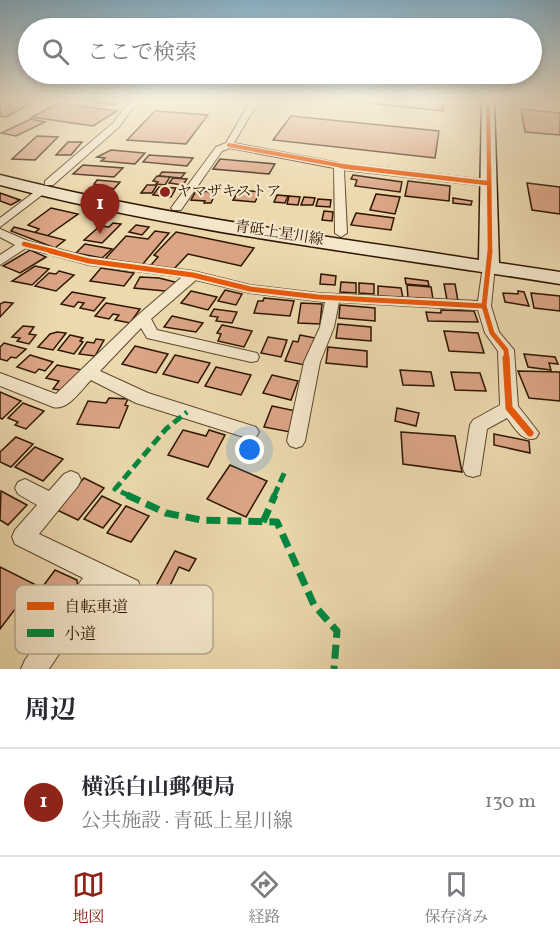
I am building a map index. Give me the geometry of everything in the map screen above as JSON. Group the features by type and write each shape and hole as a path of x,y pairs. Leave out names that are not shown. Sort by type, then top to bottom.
{"main road":[{"path":"488,131 489,261"},
{"name":"青砥上星川線","path":"1,174 156,215 489,261 560,266"},
{"name":"青砥上星川線","path":"45,187 341,233 489,261 560,278"}],"street":[{"path":"0,224 108,131"},
{"path":"229,145 237,131"},
{"path":"177,208 219,149 229,145 339,166 487,183"},
{"path":"339,166 341,233"},
{"path":"0,233 24,244 89,261 194,275 250,289 333,298 484,306"},
{"path":"0,261 24,244"},
{"path":"489,261 484,306 492,333 506,350 509,408 530,433"},
{"path":"0,379 59,402 143,318 194,275"},
{"path":"296,441 312,362 327,327 333,298"},
{"path":"143,318 152,334 251,357"},
{"path":"90,373 142,398 250,432"},
{"path":"473,469 479,425 509,408"},
{"path":"71,480 23,537 120,585"},
{"path":"25,488 51,502"},
{"path":"92,585 98,576"},
{"path":"34,669 44,654"}],"building":[{"path":"5,131 26,131 16,136 1,133"},
{"path":"135,131 196,131 186,144 127,140"},
{"path":"280,131 439,131 435,158 273,140"},
{"path":"560,131 560,135 525,132"},
{"path":"37,136 58,137 35,160 12,159"},
{"path":"68,142 82,142 71,155 56,155"},
{"path":"111,150 145,153 135,164 101,161 105,158 97,157"},
{"path":"149,155 193,158 187,166 143,162"},
{"path":"220,159 275,164 269,174 213,169"},
{"path":"83,165 123,168 114,177 73,174"},
{"path":"162,172 185,173 181,178 159,176"},
{"path":"353,175 402,182 400,192 355,186 357,180 351,179"},
{"path":"157,176 170,177 165,185 156,184 158,182 153,181"},
{"path":"173,178 187,179 183,185 169,183"},
{"path":"97,180 120,182 114,189 94,184"},
{"path":"408,181 450,186 449,201 405,196"},
{"path":"527,183 560,187 560,214 532,210"},
{"path":"147,185 157,185 152,193 141,193"},
{"name":"ヤマザキストア","path":"159,187 176,188 171,197 153,195"},
{"path":"239,190 260,192 255,202 233,200"},
{"path":"196,191 216,192 211,203 204,203 205,201 191,200"},
{"path":"0,193 20,200 11,205 0,201"},
{"path":"376,194 400,197 395,214 370,210"},
{"path":"277,195 288,196 285,203 274,202"},
{"path":"289,196 300,197 298,205 287,204"},
{"path":"304,197 315,198 313,205 301,205"},
{"path":"453,198 472,201 471,205 453,203"},
{"path":"318,199 331,200 330,207 316,206"},
{"path":"51,208 78,214 47,236 34,233 39,229 28,225"},
{"path":"324,211 333,212 332,221 322,220"},
{"path":"356,213 394,218 391,230 351,225"},
{"path":"113,223 121,224 102,243 84,240 100,226 109,227"},
{"path":"136,225 149,227 142,235 129,232"},
{"path":"14,227 65,240 55,248 11,231"},
{"path":"155,231 169,233 142,265 105,259 126,236 148,239"},
{"path":"176,232 254,248 241,266 188,254 173,270 151,265 158,257 154,255"},
{"path":"85,244 112,249 102,258 76,253"},
{"path":"30,250 46,257 20,273 3,266"},
{"path":"35,266 49,269 32,285 12,281"},
{"path":"101,268 134,273 124,286 90,281"},
{"path":"59,271 74,275 56,291 35,286 49,273 56,274"},
{"path":"321,274 336,276 335,285 320,284"},
{"path":"140,277 175,282 172,290 134,288"},
{"path":"405,278 428,281 429,286 406,284"},
{"path":"341,282 356,283 356,293 340,292"},
{"path":"359,283 374,284 374,294 359,293"},
{"path":"444,284 455,284 458,301 447,300"},
{"path":"407,285 431,287 433,299 408,298"},
{"path":"378,286 401,288 403,298 378,296"},
{"path":"225,290 242,294 236,305 218,301"},
{"path":"191,291 217,297 208,310 181,303"},
{"path":"518,291 524,292 529,306 505,302 503,293 518,294"},
{"path":"72,292 105,298 94,311 80,308 84,303 78,302 74,307 61,304"},
{"path":"531,293 560,296 560,311 534,308"},
{"path":"264,298 294,301 290,316 254,313 258,301 263,301"},
{"path":"13,303 0,317 0,304"},
{"path":"106,303 140,309 130,323 115,320 119,315 113,314 109,319 95,316"},
{"path":"301,303 322,304 320,324 298,323"},
{"path":"340,305 375,308 375,321 339,318"},
{"path":"214,309 237,312 232,323 216,321 218,317 210,316"},
{"path":"441,310 474,311 478,322 428,321 426,312 441,313"},
{"path":"172,316 203,323 196,332 164,327"},
{"path":"338,324 371,327 371,341 336,338"},
{"path":"222,325 252,331 244,347 218,341 221,334 217,333"},
{"path":"23,326 34,327 29,334 36,335 29,344 17,341 20,338 12,337"},
{"path":"444,331 478,333 484,353 449,351"},
{"path":"66,333 53,350 38,347 50,334"},
{"path":"70,335 83,338 80,341 83,342 74,354 58,350"},
{"path":"300,335 315,338 305,365 285,361 293,341 298,342"},
{"path":"268,337 287,340 281,357 261,353"},
{"path":"96,339 104,340 95,356 79,354 87,342 94,343"},
{"path":"4,343 26,349 16,358 11,357 7,361 0,359 0,347"},
{"path":"135,346 168,354 156,373 122,364"},
{"path":"328,347 367,351 367,367 326,363"},
{"path":"524,354 555,357 558,364 549,363 551,370 528,367"},
{"path":"30,355 53,362 45,371 39,369 35,373 17,367"},
{"path":"175,355 210,363 198,383 163,374"},
{"path":"57,365 82,370 66,391 53,389 59,381 46,378"},
{"path":"216,367 251,375 241,395 205,386"},
{"path":"400,370 431,372 434,386 403,385"},
{"path":"518,371 560,372 560,401 529,398"},
{"path":"451,372 480,373 486,391 455,390"},
{"path":"272,375 298,381 291,400 263,393"},
{"path":"0,392 21,401 2,419 0,418"},
{"path":"109,398 128,399 125,405 128,406 119,428 77,424 88,401 106,403"},
{"path":"23,403 44,411 26,429 15,425 18,422 8,418"},
{"path":"272,406 296,411 290,432 264,427"},
{"path":"397,408 419,413 416,426 395,421"},
{"path":"183,430 206,436 209,430 225,435 208,467 168,455"},
{"path":"401,432 455,436 462,472 403,464"},
{"path":"494,434 529,441 530,453 494,445"},
{"path":"16,437 33,444 11,467 0,462 0,452"},
{"path":"35,447 63,459 43,481 15,467"},
{"path":"230,465 267,481 246,517 207,499"},
{"path":"84,478 104,488 78,520 57,510"},
{"path":"1,491 27,505 8,525 0,520"},
{"path":"102,496 121,505 103,528 84,519"},
{"path":"126,506 149,516 131,542 107,533"},
{"path":"175,551 196,559 189,571 179,567 170,585 157,585"},
{"path":"0,567 34,584 15,585 15,609 0,629"},
{"path":"55,570 77,580 77,585 44,585"}],"marked path":[{"path":"187,412 166,429 115,489 166,513 201,520 277,522 314,605 337,631 334,669"},
{"path":"263,522 286,469"}],"cycle path":[{"path":"488,131 490,255 484,306 492,333 506,350 509,408 530,433"},
{"path":"229,145 339,166 487,183"},
{"path":"24,244 89,261 193,275 250,289 318,297 484,306"}],"place":[{"name":"ヤマザキストア","path":"165,192"},
{"name":"横浜白山郵便局","path":"100,234"}]}
